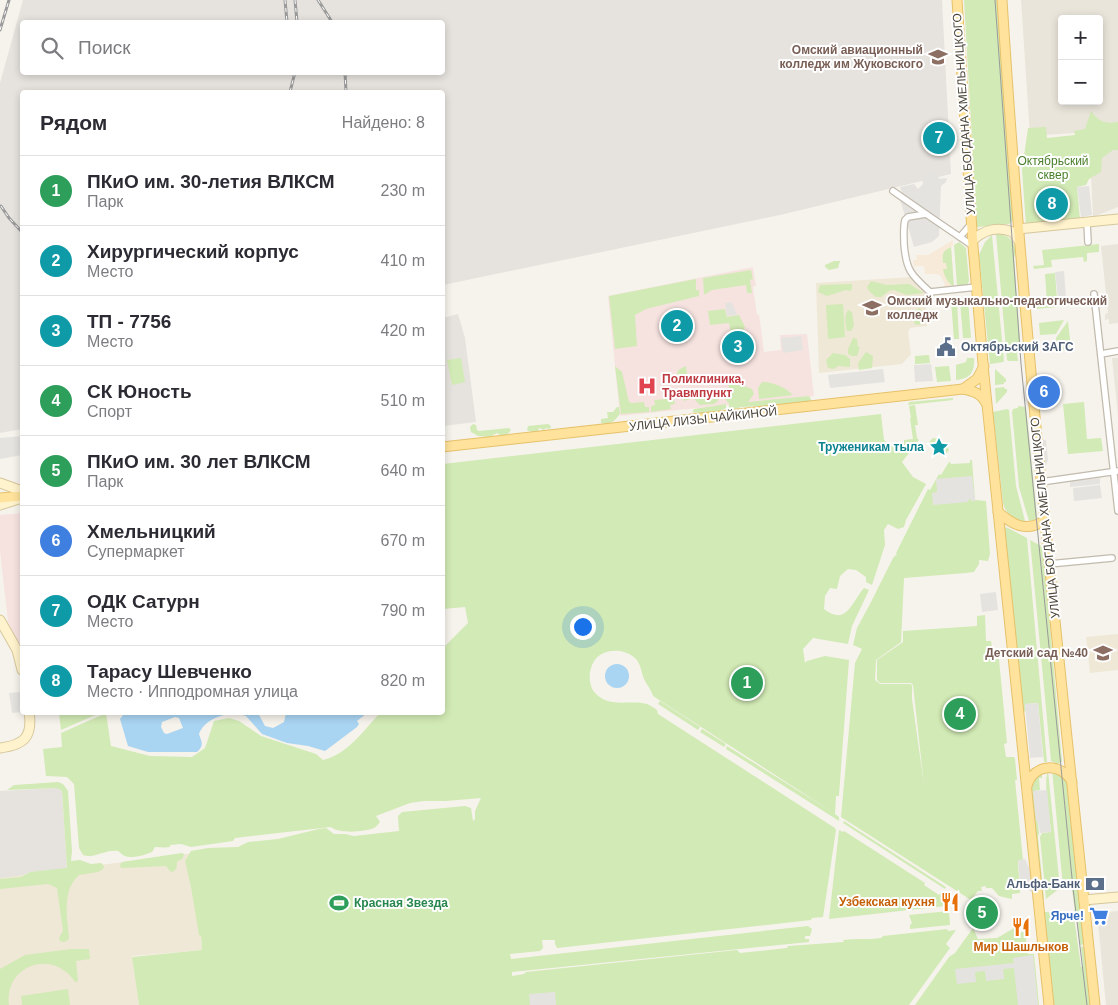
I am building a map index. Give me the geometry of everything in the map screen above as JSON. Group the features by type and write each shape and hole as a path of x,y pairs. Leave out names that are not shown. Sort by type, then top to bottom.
{"main road":[{"name":"УЛИЦА БОГДАНА ХМЕЛЬНИЦКОГО","path":"957,0 973,243 984,365 1049,1005"},
{"name":"УЛИЦА БОГДАНА ХМЕЛЬНИЦКОГО","path":"1002,0 1019,241 1041,482 1095,1005"},
{"path":"1018,228 1118,219"},
{"path":"973,243 985,231 1003,230 1013,232 1019,241"},
{"path":"963,389 977,379 984,365"},
{"path":"963,389 979,394 988,405"},
{"name":"УЛИЦА ЛИЗЫ ЧАЙКИНОЙ","path":"445,447 963,389"},
{"path":"0,483 20,490"},
{"path":"0,498 20,497"},
{"path":"0,505 20,498"},
{"path":"998,512 1010,522 1020,527 1032,527 1045,520"},
{"path":"0,620 17,650 20,662"},
{"path":"0,748 16,745 24,741 30,727 29,715"},
{"path":"1027,787 1037,771 1049,767 1064,772 1072,785"},
{"path":"1084,900 1118,897"}],"street":[{"path":"894,191 960,237 973,243"},
{"path":"926,214 908,217 904,225 906,263 911,273 930,292 977,287"},
{"path":"1087,223 1088,242"},
{"path":"960,237 972,224"},
{"path":"1094,294 1116,471 1118,511"},
{"path":"1101,354 1118,351"},
{"path":"1041,482 1116,471"},
{"path":"1049,564 1112,558"}],"shaded area":[{"path":"23,0 942,0 951,174 780,215 445,285 445,90 20,90 20,429 0,433 0,83"},
{"path":"1021,0 1118,0 1118,207 1093,217 1089,132 1030,136"},
{"path":"935,170 939,179 947,178 946,182 941,186 939,236 932,242 914,247 900,199 902,193 900,187 914,184 918,189 923,184 921,176"},
{"path":"1089,186 1092,215 1081,217 1077,187"},
{"path":"953,240 951,247 954,287 944,287 945,284 940,275 925,274 924,266 914,266 913,260 917,260 916,255 928,255"},
{"path":"1118,244 1118,323 1109,324 1109,319 1105,320 1105,314 1108,313 1101,246"},
{"path":"753,267 756,286 753,287 764,352 781,350 780,335 807,334 814,396 620,416 608,296"},
{"path":"1064,271 1066,297 1058,298 1055,272"},
{"name":"Омский музыкально-педагогический колледж","path":"912,277 925,290 927,326 910,328 908,332 911,354 902,364 819,373 816,283"},
{"path":"732,302 737,315 727,316 725,303"},
{"path":"458,314 465,338 476,422 445,426 445,317"},
{"path":"801,336 803,350 783,353 781,338"},
{"path":"1112,358 1118,358 1118,416"},
{"path":"931,364 933,381 915,382 914,365"},
{"path":"883,369 885,382 830,388 828,375"},
{"path":"20,436 20,455 0,459 0,438"},
{"path":"1042,440 1046,440 1048,460 1046,465 1044,465"},
{"path":"972,476 975,501 969,499 968,502 933,505 932,493 937,492 936,479"},
{"path":"1100,478 1100,484 1070,487 1070,481"},
{"path":"1100,485 1102,498 1074,501 1073,488"},
{"path":"20,513 20,642 17,643 8,622 0,551 0,515"},
{"path":"996,592 998,610 982,612 980,594"},
{"name":"Детский сад №40","path":"1118,634 1118,670 1090,673 1086,637"},
{"path":"20,692 20,712 12,713 9,693"},
{"path":"1038,703 1043,757 1030,758 1025,704"},
{"path":"57,788 62,791 67,869 30,872 21,876 0,879 0,791"},
{"path":"1047,790 1051,832 1040,833 1038,822 1036,821 1033,791"},
{"path":"193,853 202,950 132,956 139,1005 0,1005 0,878"},
{"path":"1025,859 1030,870 1033,893 1020,884 1018,860"},
{"path":"1118,911 1118,1005 1106,1005 1097,913"},
{"path":"1033,955 1038,1005 1018,1005 1014,968 1003,969 1004,979 986,981 985,971 975,972 976,982 957,984 955,969 1014,963 1013,958"},
{"path":"555,992 556,1005 530,1005 529,994"}],"green space":[{"path":"964,0 999,0 1014,220 1009,224 977,227"},
{"name":"Октябрьский сквер","path":"1091,111 1097,118 1103,121 1109,123 1118,122 1118,150 1113,150 1102,158 1101,172 1089,179 1086,185 1077,187 1080,220 1026,225 1022,170 1028,128 1046,127 1047,138 1075,135 1074,131 1085,129"},
{"path":"996,234 1009,238 1015,249 1014,258 1021,353 1017,353 1018,361 1007,360"},
{"path":"992,235 1004,361 990,364 979,255 985,242"},
{"path":"959,242 966,248 969,281 967,285 957,286 954,245"},
{"path":"1099,244 1099,252 1087,253 1087,261 1084,262 1083,257 1051,260 1052,267 1034,269 1033,266 1044,265 1042,250"},
{"path":"951,247 954,287 947,279 943,269 947,269 946,263 943,263 944,253"},
{"path":"834,261 840,261 838,268 829,270 825,267 825,265"},
{"path":"751,270 753,279 750,280 752,293 747,293 746,285 712,290 704,295 703,278"},
{"path":"1055,273 1057,298 1066,298 1067,306 1036,309 1035,303 1047,302 1045,274"},
{"path":"696,279 696,290 699,290 699,296 646,309 635,315 637,346 615,349 609,296"},
{"path":"871,281 887,285 909,284 924,293 906,295 894,290 881,297 876,297 867,287"},
{"path":"852,284 850,291 846,290 827,296 818,292 820,285"},
{"path":"968,300 971,338 963,338 960,301"},
{"path":"951,301 957,301 959,339 954,339"},
{"path":"843,304 845,337 828,339 826,305"},
{"path":"919,308 923,313 923,318 921,324 917,325 914,323 914,312"},
{"path":"725,309 727,317 739,315 745,327 743,331 731,333 729,323 710,325 708,311"},
{"path":"848,310 852,312 854,326 851,331 847,331 846,326 845,317"},
{"path":"1064,320 1056,334 1040,335 1039,323"},
{"path":"1068,321 1071,349 1057,350 1056,338"},
{"path":"853,338 857,339 858,347 860,347 857,356 848,354"},
{"path":"866,352 873,356 872,368 859,370 858,363"},
{"path":"833,353 845,355 850,359 850,367 838,366 834,369 828,368 826,360"},
{"path":"929,355 930,363 915,364 915,356"},
{"path":"461,358 465,382 452,385 447,360"},
{"path":"967,358 974,358 974,367 971,374 956,380 956,365 966,362"},
{"path":"615,366 622,372 629,402 644,402 645,407 649,407 649,412 621,414"},
{"path":"686,366 688,383 679,384 677,372"},
{"path":"949,366 951,381 937,382 935,367"},
{"path":"995,369 1006,379 1004,384 995,385"},
{"path":"733,378 736,385 752,389 754,394 748,402 809,396 812,401 761,407 741,407 732,410 722,395 729,388 727,380"},
{"path":"762,382 779,386 793,395 759,399 758,388"},
{"path":"1004,387 1007,389 1007,392 996,404 995,388"},
{"path":"693,391 701,391 710,400 715,398 717,391 718,401 714,404 700,405 693,398 684,401 682,393 689,394"},
{"path":"953,398 953,400 908,405 909,402"},
{"path":"654,400 674,400 675,404 670,405 671,409 651,412 651,406 655,405"},
{"path":"1084,402 1087,439 1101,438 1103,451 1068,454 1063,404"},
{"path":"726,404 726,408 718,411 692,412 694,409"},
{"path":"915,405 918,425 915,425 919,440 902,462 913,477 926,484 904,527 898,529 888,524 884,530 885,545 872,585 866,582 866,577 856,570 848,569 840,576 837,589 830,588 825,596 824,609 838,615 844,614 848,610 864,588 869,590 852,626 848,644 813,638 803,649 805,663 825,656 849,660 839,796 836,796 835,814 839,817 839,821 726,749 727,746 834,813 653,696 644,679 639,663 632,655 618,651 609,651 596,658 591,667 590,684 595,693 601,698 607,701 649,705 657,710 658,714 835,828 823,917 812,918 811,920 557,948 555,940 542,940 543,948 540,951 510,954 511,959 808,926 812,929 810,936 805,936 805,939 809,939 809,942 512,972 512,976 526,972 737,950 740,953 787,948 788,946 844,942 843,940 848,939 876,939 883,936 947,929 948,931 956,930 946,944 950,948 909,1005 139,1005 132,957 202,950 201,936 199,935 185,861 191,851 208,848 238,847 248,842 278,839 326,828 334,834 354,836 399,831 398,816 402,812 465,806 471,808 473,821 481,798 410,803 376,816 380,822 374,828 365,831 340,831 331,827 235,838 233,841 191,847 181,844 170,845 170,847 155,847 152,852 135,857 125,856 118,851 87,856 83,855 79,848 74,784 67,777 46,776 43,749 62,747 61,733 102,715 106,715 111,746 150,756 192,757 205,748 214,721 229,718 239,721 261,736 316,754 323,760 340,753 348,747 378,715 445,715 445,646 468,623 465,607 445,609 445,464 881,414 884,440 892,446 904,446 904,440 913,439 909,406"},
{"path":"1018,406 1026,407 1037,516 1035,520 1029,521 1019,487 1012,412"},
{"path":"619,407 620,414 614,420 610,423 601,423 601,419 608,418 607,412 613,412"},
{"path":"1009,410 1016,486 1025,521 1017,520 1011,516 1003,503 993,412"},
{"path":"473,424 476,425 479,431 509,428 511,430 507,435 497,433 490,437 478,436 471,432 470,427"},
{"path":"548,424 551,426 550,429 546,428 544,430 539,428 538,431 532,432 527,430 528,426"},
{"path":"933,438 941,440 946,445 949,450 945,455 937,452 932,447 929,442"},
{"path":"970,460 972,460 975,500 986,501 990,554 988,561 979,560 979,564 974,572 904,578 901,642 876,660 875,680 880,684 911,684 912,686 912,699 924,785 913,685 911,683 880,683 877,680 877,660 903,642 903,631 977,626 977,616 985,615 986,641 991,641 994,659 999,659 1007,743 1004,744 1006,757 1014,757 1015,759 1017,780 1015,780 1023,860 1018,862 1020,893 1012,894 1012,899 999,896 992,888 986,888 986,886 981,887 982,891 978,891 971,900 841,817 855,663 862,649 853,645 857,628 893,558 897,554 928,489 930,490 939,474 941,475 949,462 951,464 970,463"},
{"path":"1006,527 1027,538 1047,762 1044,762 1038,703 1025,704 1026,712 1023,710 1004,529"},
{"path":"1030,540 1043,547 1062,762 1057,764 1051,761"},
{"path":"660,701 700,727 698,730 658,704"},
{"path":"59,715 95,715 61,730"},
{"path":"702,729 726,744 724,747 700,732"},
{"path":"1052,769 1067,779 1079,884 1063,887"},
{"path":"1048,771 1060,888 1046,899 1040,837 1042,833 1051,832 1046,791"},
{"path":"1042,772 1042,778 1039,778 1040,790 1034,791 1039,833 1043,900 1031,789 1037,775"},
{"path":"58,782 63,784 68,791 71,861 80,860 91,864 101,863 104,866 98,872 79,875 70,888 67,903 69,937 64,942 60,941 59,938 63,931 57,888 48,884 0,889 0,879 21,877 30,872 67,868 62,791 57,788 7,790 14,785"},
{"path":"844,821 946,887 945,889 843,823"},
{"path":"839,830 844,831 925,883 924,885 939,895 941,893 947,897 945,906 829,919"},
{"path":"184,854 183,858 177,862 176,870 171,872 166,866 121,868 120,865 122,862"},
{"path":"1080,887 1082,912 1075,912 1072,889"},
{"path":"982,906 987,908 989,913 987,918 982,920 977,918 975,913 977,908"},
{"path":"949,911 950,925 910,929 912,923 909,915"},
{"path":"1044,912 1074,917 1081,967 1083,967 1081,947 1085,946 1091,1005 1053,1005"},
{"path":"1076,915 1083,915 1086,944 1080,945"},
{"path":"1016,927 1017,932 1025,932 1028,954 1034,954 1039,1005 915,1005 949,957 955,953 973,928 978,939 997,938"},
{"path":"71,949 89,949 90,959 76,961 78,981 75,982 66,972 55,966 43,964 32,966 22,971 14,980 9,991 9,1005 0,1005 0,969 25,955"},
{"path":"68,989 70,1005 22,1005 21,996"}],"water":[{"path":"617,664 626,667 629,676 626,685 617,688 608,685 605,676 608,667"},
{"path":"123,715 226,715 213,719 202,728 199,734 202,745 197,752 148,752 128,746 120,719","holes":["175,717 179,718 183,728 167,734 164,733 161,727 162,722"]},
{"path":"243,715 259,715 265,726 273,728 284,722 286,715 364,715 357,721 359,724 357,727 325,751 287,743 262,734"}],"tram line":[{"path":"995,0 1021,364 1073,888 1087,1005"}],"railway":[{"path":"0,30 9,0"},
{"path":"285,0 287,20"},
{"path":"295,0 297,20"},
{"path":"318,0 331,20"},
{"path":"290,90 294,75"},
{"path":"345,75 346,90"},
{"path":"1,206 20,230"}],"place":[{"name":"Омский авиационный колледж им Жуковского","path":"938,57"},
{"name":"ОДК Сатурн","path":"939,138"},
{"name":"Тарасу Шевченко","path":"1052,204"},
{"name":"Омский музыкально-педагогический колледж","path":"872,308"},
{"name":"Хирургический корпус","path":"677,326"},
{"name":"ТП - 7756","path":"738,347"},
{"name":"Октябрьский ЗАГС","path":"946,347"},
{"name":"Поликлиника, Травмпункт","path":"647,386"},
{"name":"Хмельницкий","path":"1044,392"},
{"name":"Труженикам тыла","path":"939,447"},
{"name":"Детский сад №40","path":"1103,653"},
{"name":"ПКиО им. 30-летия ВЛКСМ","path":"747,683"},
{"name":"СК Юность","path":"960,714"},
{"name":"Альфа-Банк","path":"1095,884"},
{"name":"Узбекская кухня","path":"950,902"},
{"name":"Красная Звезда","path":"339,903"},
{"name":"ПКиО им. 30 лет ВЛКСМ","path":"982,913"},
{"name":"Ярче!","path":"1099,916"},
{"name":"Мир Шашлыков","path":"1021,927"}]}
